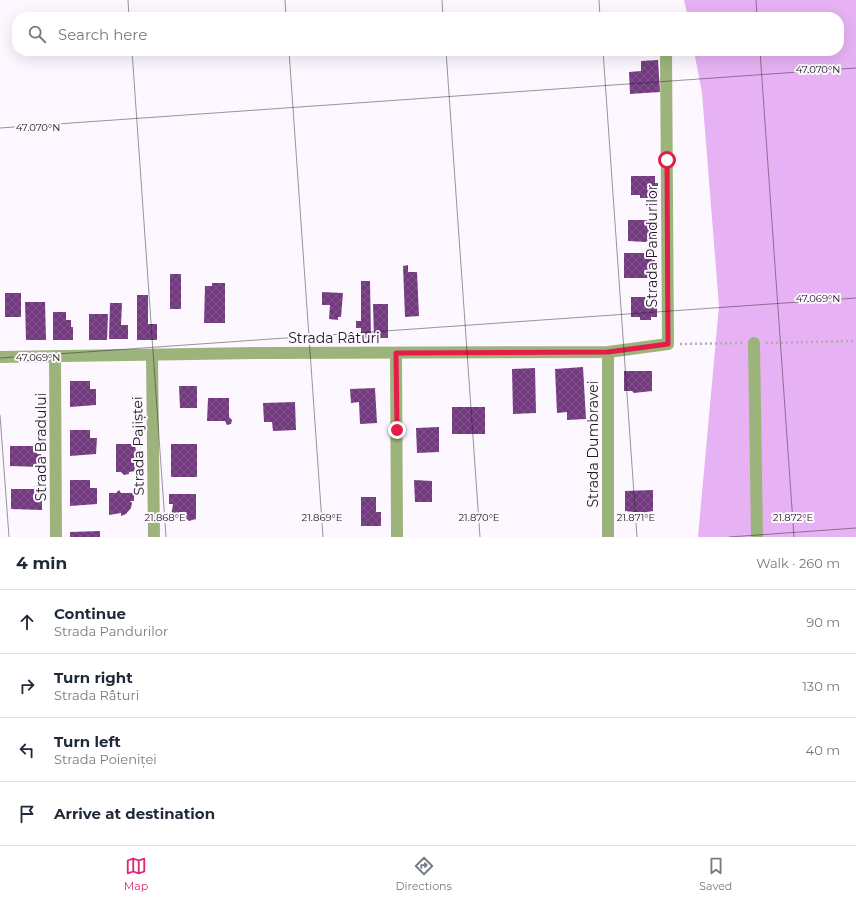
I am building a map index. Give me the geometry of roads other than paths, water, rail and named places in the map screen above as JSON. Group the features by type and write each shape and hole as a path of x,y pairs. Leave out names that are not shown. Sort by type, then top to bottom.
{"street":[{"name":"Strada Pandurilor","path":"666,56 668,344"},
{"path":"754,343 757,537"},
{"name":"Strada Râturi","path":"0,357 262,353 608,352 668,344"},
{"name":"Strada Dumbravei","path":"608,352 608,537"},
{"path":"396,353 397,537"},
{"name":"Strada Pajiștei","path":"152,355 154,537"},
{"name":"Strada Bradului","path":"55,356 56,537"}]}
